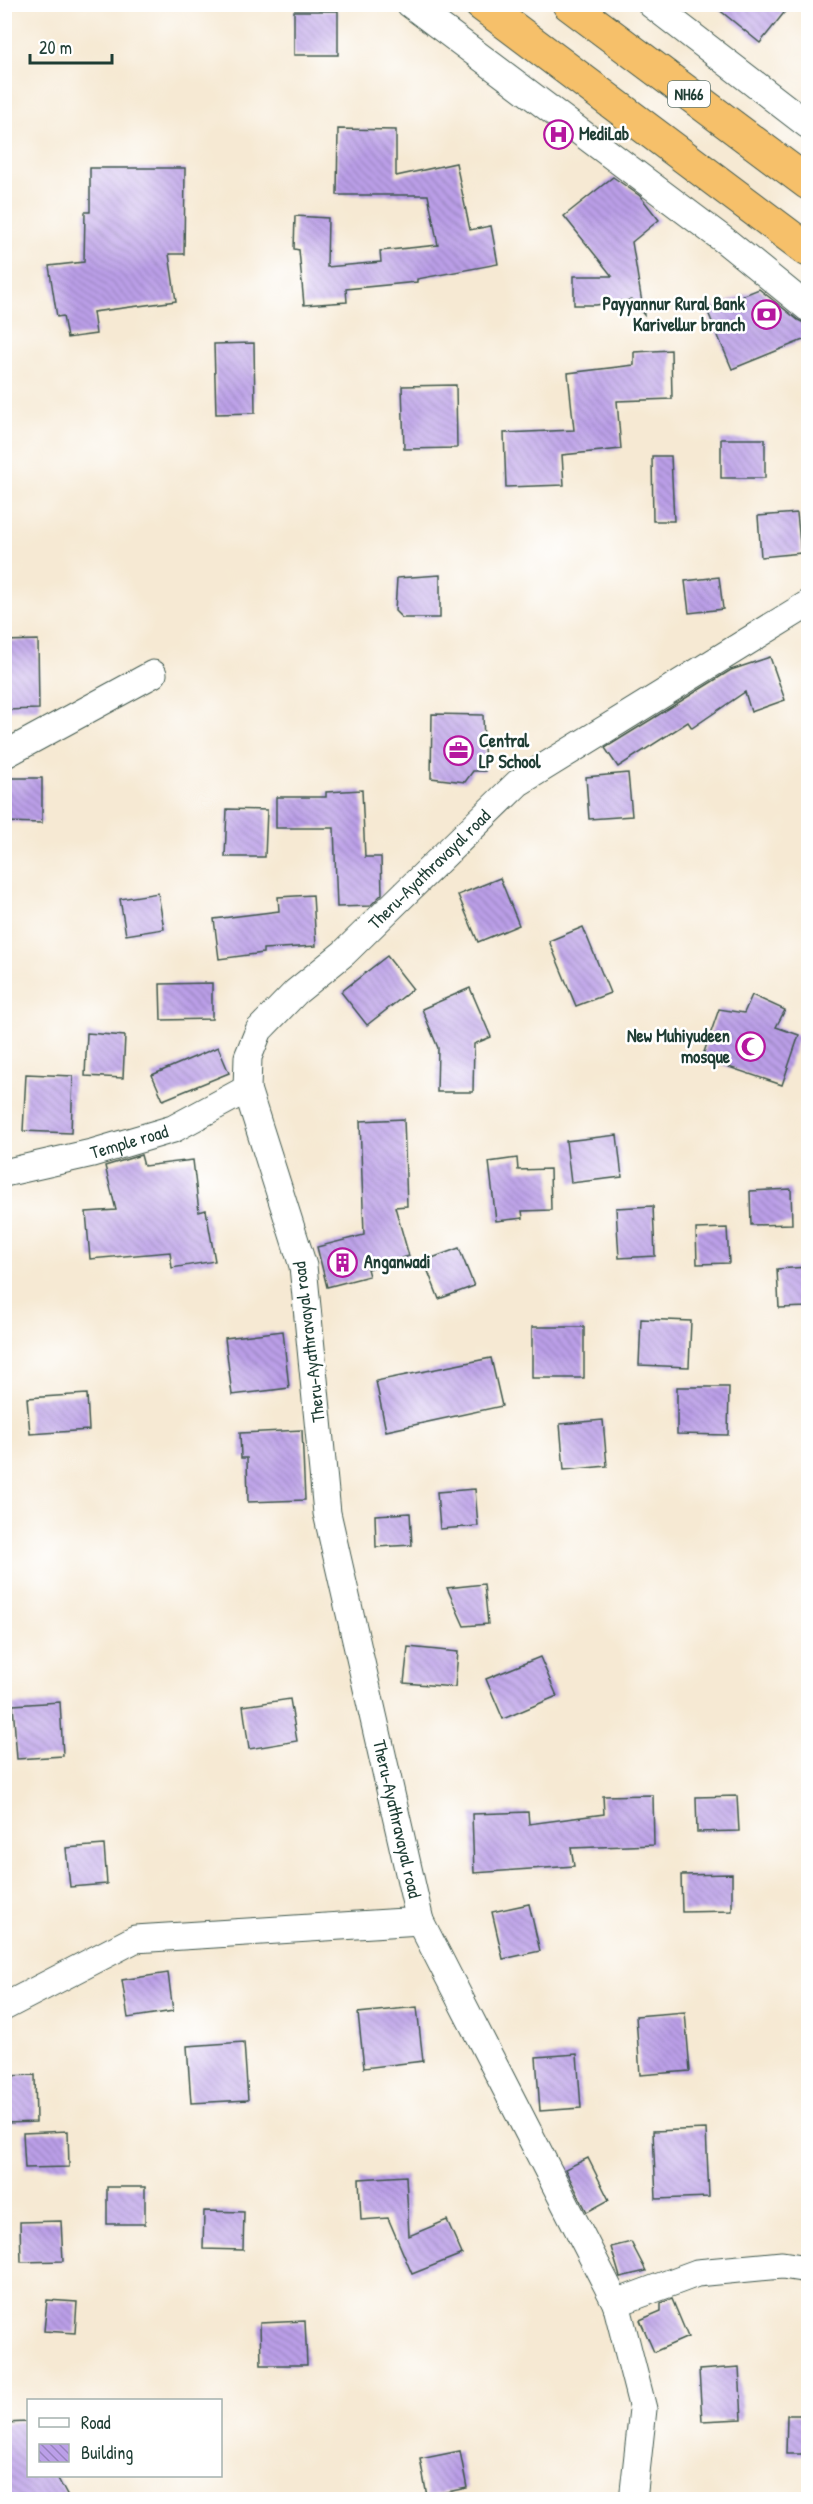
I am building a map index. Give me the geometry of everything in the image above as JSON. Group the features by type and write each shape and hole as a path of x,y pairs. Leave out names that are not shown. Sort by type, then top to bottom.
{"highway":[{"path":"481,4 808,250"},
{"name":"NH66","path":"569,4 808,183"}],"street":[{"path":"410,4 728,243 808,308"},
{"path":"651,4 808,125"},
{"name":"Theru-Ayathravayal road","path":"4,2007 135,1939 420,1920 327,1513 303,1266 247,1089 248,1057 259,1030 296,992 344,953 518,783 808,604"},
{"path":"4,755 153,674"},
{"name":"Temple road","path":"4,1173 92,1153 173,1129 247,1089"},
{"path":"420,1920 616,2303 643,2409 633,2499"},
{"path":"616,2303 697,2273 782,2265 808,2269"}],"building":[{"path":"712,4 791,4 760,43"},
{"path":"294,11 338,11 338,55 294,55"},
{"path":"338,129 396,130 396,176 456,163 470,230 491,226 498,264 417,279 417,282 346,289 347,302 304,305 299,250 294,249 295,216 328,218 327,267 381,262 380,251 438,245 428,195 337,195"},
{"path":"90,168 185,168 184,254 169,254 176,301 93,312 96,334 67,338 63,316 57,317 49,266 84,262 85,212 90,212"},
{"path":"613,177 640,196 659,220 632,242 644,315 631,300 596,305 574,305 574,276 612,276 564,216"},
{"path":"759,289 798,320 808,325 808,338 732,369 707,310"},
{"path":"254,343 255,413 216,414 214,344"},
{"path":"671,350 672,399 617,401 621,449 562,455 564,485 506,487 504,433 574,430 568,373 634,365 634,352"},
{"path":"456,385 457,448 404,449 402,386"},
{"path":"721,439 765,439 765,478 721,478"},
{"path":"652,456 671,456 674,521 653,521"},
{"path":"797,513 801,553 761,557 758,516"},
{"path":"440,575 440,618 402,618 395,611 397,578"},
{"path":"719,577 723,609 689,613 685,581"},
{"path":"38,640 39,709 4,710 4,641"},
{"path":"770,657 785,700 751,712 745,692 692,728 688,722 618,767 605,748 731,670"},
{"name":"Central LP School","path":"432,714 483,715 485,771 473,771 465,782 431,778"},
{"path":"628,773 632,816 589,819 586,777"},
{"path":"6,778 42,778 42,823 5,822"},
{"path":"362,790 365,857 381,857 382,894 370,906 337,907 334,828 276,828 276,797 326,797 326,792"},
{"path":"227,809 267,810 265,857 225,857"},
{"path":"500,878 519,925 478,942 458,895"},
{"path":"158,893 164,929 126,935 120,899"},
{"path":"313,895 316,946 263,949 263,953 219,959 214,919 279,911 278,897"},
{"path":"583,927 610,993 576,1006 549,941"},
{"path":"387,956 413,989 367,1025 341,992"},
{"path":"212,983 212,1019 161,1020 160,984"},
{"path":"470,988 491,1037 474,1044 473,1092 437,1092 438,1048 422,1009"},
{"name":"New Muhiyudeen mosque","path":"752,995 785,1010 776,1027 799,1035 782,1085 702,1058 719,1009 744,1013"},
{"path":"87,1033 125,1036 123,1078 85,1076"},
{"path":"218,1047 229,1073 163,1100 152,1075"},
{"path":"26,1074 73,1076 71,1133 23,1131"},
{"path":"404,1119 407,1206 395,1207 409,1256 367,1269 369,1276 327,1287 317,1247 364,1235 360,1121"},
{"path":"617,1135 622,1177 571,1183 566,1141"},
{"path":"141,1155 144,1166 193,1160 199,1212 206,1210 215,1261 172,1268 170,1252 90,1259 86,1212 116,1210 105,1166"},
{"path":"517,1158 518,1170 550,1169 551,1210 522,1211 523,1218 496,1221 489,1162"},
{"path":"791,1189 792,1224 751,1225 750,1191"},
{"path":"653,1206 655,1256 619,1258 616,1208"},
{"path":"727,1228 729,1263 697,1264 696,1229"},
{"path":"459,1248 474,1286 439,1299 424,1261"},
{"path":"808,1267 808,1307 779,1308 777,1269"},
{"path":"641,1319 691,1321 689,1367 639,1365"},
{"path":"532,1327 584,1327 584,1378 532,1378"},
{"path":"283,1331 289,1388 232,1395 225,1338"},
{"path":"491,1358 502,1406 386,1431 376,1381"},
{"path":"677,1387 729,1387 728,1435 677,1434"},
{"path":"87,1394 89,1430 30,1434 27,1398"},
{"path":"603,1420 607,1466 564,1470 560,1424"},
{"path":"302,1430 305,1500 248,1502 247,1458 241,1458 240,1433"},
{"path":"475,1489 478,1526 440,1529 437,1492"},
{"path":"410,1513 412,1545 376,1547 375,1515"},
{"path":"484,1584 488,1624 464,1626 447,1588"},
{"path":"408,1647 458,1652 455,1687 404,1683"},
{"path":"540,1657 557,1696 503,1719 486,1679"},
{"path":"290,1699 297,1741 249,1749 243,1706"},
{"path":"60,1702 63,1756 17,1759 13,1705"},
{"path":"653,1795 654,1845 571,1848 574,1866 474,1873 472,1814 528,1812 529,1824 604,1814 603,1796"},
{"path":"737,1796 739,1831 697,1832 696,1797"},
{"path":"104,1845 107,1884 70,1887 66,1848"},
{"path":"732,1874 732,1911 682,1912 681,1875"},
{"path":"529,1904 540,1951 503,1959 492,1912"},
{"path":"168,1973 173,2011 128,2018 122,1980"},
{"path":"417,2007 423,2061 364,2068 358,2013"},
{"path":"685,2012 690,2071 640,2075 636,2016"},
{"path":"244,2042 248,2100 191,2103 187,2046"},
{"path":"577,2054 581,2108 540,2111 536,2057"},
{"path":"35,2075 36,2122 4,2123 4,2076"},
{"path":"706,2129 709,2197 656,2199 653,2131"},
{"path":"68,2131 69,2167 25,2168 23,2133"},
{"path":"588,2158 609,2200 587,2212 565,2169"},
{"path":"406,2176 409,2236 447,2220 462,2254 412,2274 388,2218 361,2220 359,2179"},
{"path":"107,2187 145,2187 145,2224 107,2224"},
{"path":"204,2211 244,2212 243,2250 203,2249"},
{"path":"61,2221 63,2261 21,2262 20,2222"},
{"path":"631,2242 646,2271 620,2277 611,2247"},
{"path":"672,2299 688,2337 654,2352 640,2320 661,2311 661,2303"},
{"path":"47,2300 77,2302 75,2333 44,2331"},
{"path":"305,2321 307,2365 261,2365 260,2323"},
{"path":"739,2367 742,2419 702,2421 699,2370"},
{"path":"787,2415 808,2415 808,2454 786,2454"},
{"path":"27,2422 27,2477 57,2477 69,2499 4,2499 4,2423"},
{"path":"460,2451 467,2488 427,2496 420,2459"}],"place":[{"name":"MediLab","path":"558,134"},
{"name":"Payyannur Rural Bank Karivellur branch","path":"766,314"},
{"name":"Central LP School","path":"458,751"},
{"name":"New Muhiyudeen mosque","path":"751,1046"},
{"name":"Anganwadi","path":"343,1262"}]}
